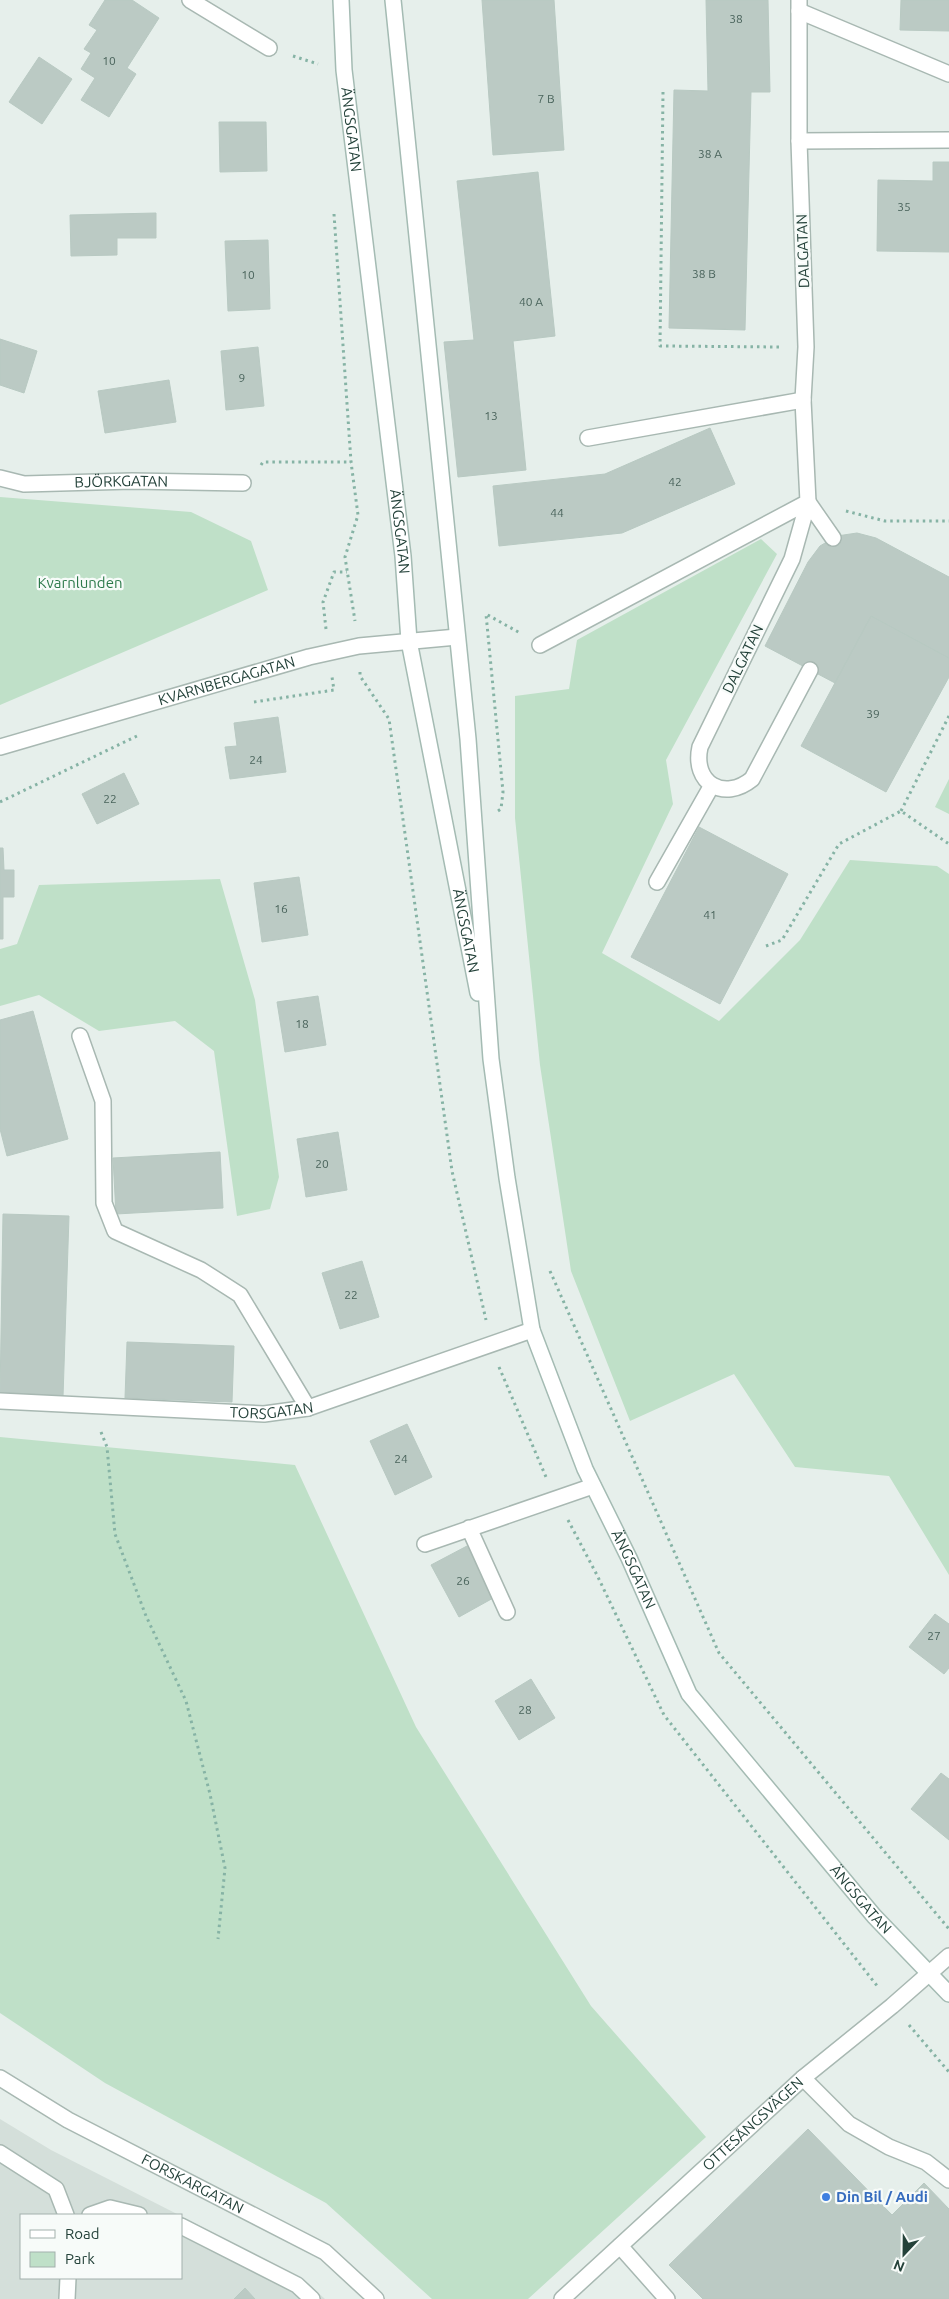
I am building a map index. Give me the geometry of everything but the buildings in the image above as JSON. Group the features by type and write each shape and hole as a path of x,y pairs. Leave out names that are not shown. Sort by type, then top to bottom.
{"main road":[{"path":"190,0 269,48"},
{"name":"ÄNGSGATAN","path":"341,0 344,70 403,556 409,641 491,1059 507,1178 532,1330 593,1486 629,1558 690,1694 874,1916 949,1994"},
{"name":"ÄNGSGATAN","path":"393,0 468,739 491,1059"},
{"path":"799,6 949,74"},
{"name":"DALGATAN","path":"712,785 703,776 699,767 700,747 792,558 808,502 803,400 806,347 799,141 799,6"},
{"path":"799,141 949,140"},
{"path":"588,438 803,400"},
{"name":"BJÖRKGATAN","path":"0,478 24,484 132,482 243,483"},
{"path":"540,645 808,502 833,538"},
{"name":"KVARNBERGAGATAN","path":"0,747 309,658 359,646 457,638"},
{"path":"657,882 712,785 722,789 733,790 743,786 752,779 810,670"},
{"path":"80,1036 103,1101 104,1203 115,1231 201,1270 240,1295 308,1408"},
{"name":"TORSGATAN","path":"0,1401 264,1414 308,1408 532,1330"},
{"path":"424,1544 593,1486"},
{"path":"469,1528 507,1612"},
{"name":"OTTESÅNGSVÄGEN","path":"562,2299 803,2078 930,1974 949,1956"},
{"name":"FORSKARGATAN","path":"0,2078 68,2120 326,2252 376,2299"},
{"path":"803,2078 849,2124 889,2147 926,2162 949,2180"},
{"path":"0,2153 56,2189 66,2214"},
{"path":"93,2214 110,2208 135,2214"},
{"path":"182,2227 297,2285 312,2299"},
{"path":"620,2246 667,2299"},
{"path":"67,2299 68,2279"}],"path":[{"path":"269,48 323,66"},
{"path":"663,92 660,346 806,347"},
{"path":"243,483 264,462 351,462"},
{"path":"808,502 885,521 949,521"},
{"path":"493,813 501,809 503,792 486,614 540,645"},
{"path":"246,703 334,690"},
{"path":"766,946 782,940 840,844 901,811 949,716"},
{"path":"0,802 143,733"},
{"path":"901,811 949,844"},
{"path":"548,1263 550,1272 719,1653 949,1929"},
{"path":"92,1405 107,1447 115,1534 146,1616 186,1701 210,1794 225,1868 218,1939"}],"shaded area":[{"path":"0,2119 51,2150 177,2214 20,2214 20,2279 182,2279 182,2217 305,2281 325,2299 0,2299"}],"green space":[{"name":"Kvarnlunden","path":"0,497 191,512 251,541 268,590 0,705"},
{"path":"761,539 777,554 666,760 673,804 602,953 719,1021 800,940 850,860 937,866 949,874 949,1575 889,1476 795,1467 734,1374 630,1421 571,1271 540,1065 515,818 515,696 569,689 577,640"},
{"path":"949,779 949,814 935,807"},
{"path":"220,879 255,1000 279,1177 270,1209 237,1216 214,1051 175,1021 99,1031 39,995 0,1006 0,949 17,944 39,885"},
{"path":"0,1437 295,1465 416,1727 591,2006 706,2137 528,2299 432,2299 326,2203 105,2083 0,2013"}],"place":[{"name":"Din Bil / Audi","path":"826,2197"}]}
